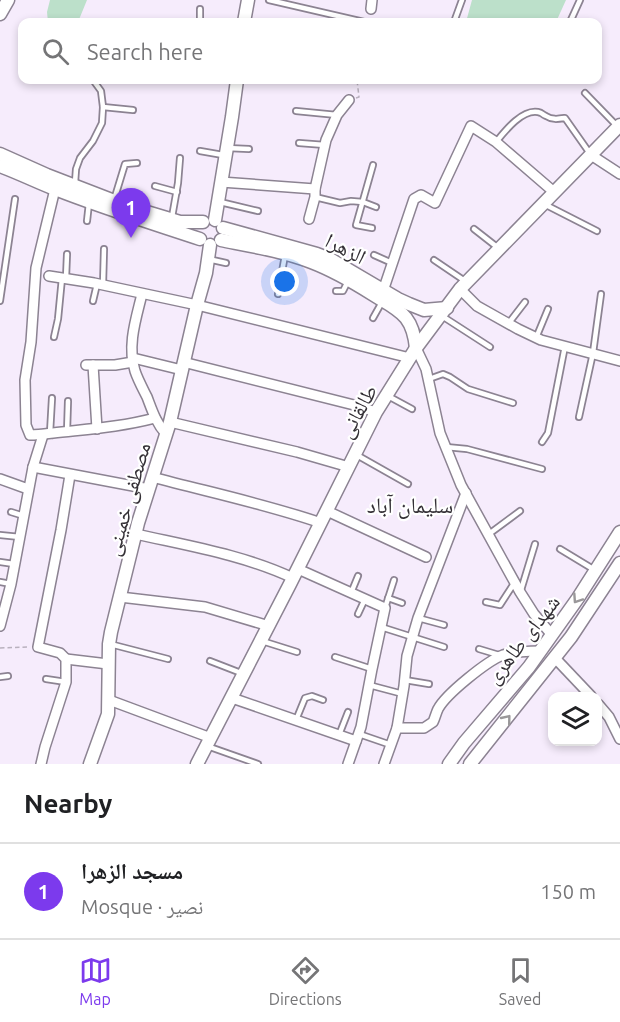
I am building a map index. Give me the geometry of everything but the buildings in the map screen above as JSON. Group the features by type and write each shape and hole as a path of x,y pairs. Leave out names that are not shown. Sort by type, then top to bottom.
{"street":[{"path":"0,14 8,0"},
{"path":"245,18 248,0"},
{"name":"مصطفی خمینی","path":"90,764 108,714 108,664 111,632 136,534 168,428 206,273 236,84"},
{"path":"309,219 325,145 337,115 349,100"},
{"path":"383,296 414,199 421,195 435,203 471,126 496,142 554,192"},
{"name":"طالقانی","path":"197,764 376,412 413,353 464,286 619,126"},
{"path":"591,155 620,174"},
{"path":"1,164 15,171 75,186 176,224"},
{"path":"45,179 55,189 90,202 176,224 205,215 218,202"},
{"path":"221,182 315,193"},
{"path":"55,189 36,268 31,342 25,380 26,425 30,435 97,429 155,418"},
{"name":"الزهرا","path":"176,224 324,256 383,296"},
{"name":"الزهرا","path":"240,238 310,262 348,281 398,300 405,309 444,312"},
{"path":"49,276 197,304 413,353 426,369 440,433 461,485 520,592 534,614 552,635"},
{"path":"464,286 477,306 536,338 620,361"},
{"path":"142,294 133,330 133,360 135,372 158,425 297,452 349,467"},
{"path":"405,309 415,337 413,353"},
{"path":"97,429 90,365 115,365 133,360 183,366 376,412"},
{"path":"0,626 11,584 33,467 47,434"},
{"path":"33,467 70,475 151,483 236,499 283,510 321,523"},
{"path":"70,475 38,646 60,653 66,659 108,664"},
{"path":"0,479 28,489"},
{"path":"384,764 397,728 405,680 406,656 418,618 466,493"},
{"path":"327,511 426,557"},
{"name":"شهدای طاهری","path":"450,764 464,743 529,667 620,532"},
{"path":"136,534 236,557 295,574 351,593 385,608 357,737 348,764"},
{"name":"شهدای طاهری","path":"470,764 571,638 620,563"},
{"path":"120,597 205,607 269,626"},
{"path":"397,728 424,728 433,722 438,710 451,693 501,656 525,651 540,651"},
{"path":"555,658 587,692"},
{"path":"41,764 66,682 66,659"},
{"path":"232,698 339,735 357,737"},
{"path":"109,700 209,742"},
{"path":"602,709 609,717 620,739"}],"lane":[{"path":"269,0 347,18"},
{"path":"455,18 462,0"},
{"path":"572,18 580,0"},
{"path":"200,9 200,18"},
{"path":"75,186 76,169 80,158 93,141 102,123 101,91 96,84"},
{"path":"585,93 619,126"},
{"path":"103,107 133,110"},
{"path":"296,111 337,115"},
{"path":"496,142 517,119 530,111 540,112 554,119 565,118 591,155"},
{"path":"299,143 325,145"},
{"path":"200,151 249,149"},
{"path":"176,224 180,158"},
{"path":"114,200 125,164 137,163"},
{"path":"372,228 356,225 373,165"},
{"path":"155,186 177,192"},
{"path":"315,193 340,203 363,202 375,207"},
{"path":"0,301 15,199"},
{"path":"87,221 90,202"},
{"path":"218,202 258,211"},
{"path":"544,203 597,231"},
{"path":"474,229 500,249"},
{"path":"93,301 100,285 104,249"},
{"path":"54,337 67,254"},
{"path":"278,294 285,254"},
{"path":"374,255 392,263"},
{"path":"208,259 226,262"},
{"path":"434,260 464,286"},
{"path":"336,291 343,291 348,281"},
{"path":"579,417 593,353 602,294"},
{"path":"373,318 383,296"},
{"path":"508,324 525,302"},
{"path":"536,338 548,309"},
{"path":"444,312 490,346"},
{"path":"542,442 548,434 565,346"},
{"path":"428,380 443,374 468,389 513,403"},
{"path":"387,395 412,409"},
{"path":"47,434 52,398"},
{"path":"67,432 68,401"},
{"path":"446,447 466,449 542,470"},
{"path":"355,454 408,484"},
{"path":"489,534 520,511"},
{"path":"11,512 24,516"},
{"path":"0,535 20,537"},
{"path":"520,592 535,544"},
{"path":"560,549 596,570"},
{"path":"0,562 15,564"},
{"path":"351,593 358,576"},
{"path":"385,608 394,580"},
{"path":"0,582 11,584"},
{"path":"486,602 500,604 514,582"},
{"path":"388,598 402,603"},
{"path":"358,614 365,599"},
{"path":"418,618 444,626"},
{"path":"381,627 444,647"},
{"path":"261,641 297,652"},
{"path":"109,644 168,659"},
{"path":"479,649 501,656"},
{"path":"335,657 372,669"},
{"path":"210,661 244,674"},
{"path":"0,677 8,676"},
{"path":"45,679 66,682"},
{"path":"405,680 429,684"},
{"path":"369,685 403,694"},
{"path":"295,720 305,698 312,696 323,700"},
{"path":"339,735 348,712"},
{"path":"357,737 391,745"},
{"path":"209,742 258,764"}],"path":[{"path":"349,100 359,97 357,84"},
{"path":"0,648 38,646"}],"green space":[{"path":"50,0 87,0 80,18 48,18"},
{"path":"472,0 566,0 558,18 467,18"}],"place":[{"name":"مسجد الزهرا","path":"131,238"}],"district":[{"name":"سلیمان آباد","path":"410,504"}]}
